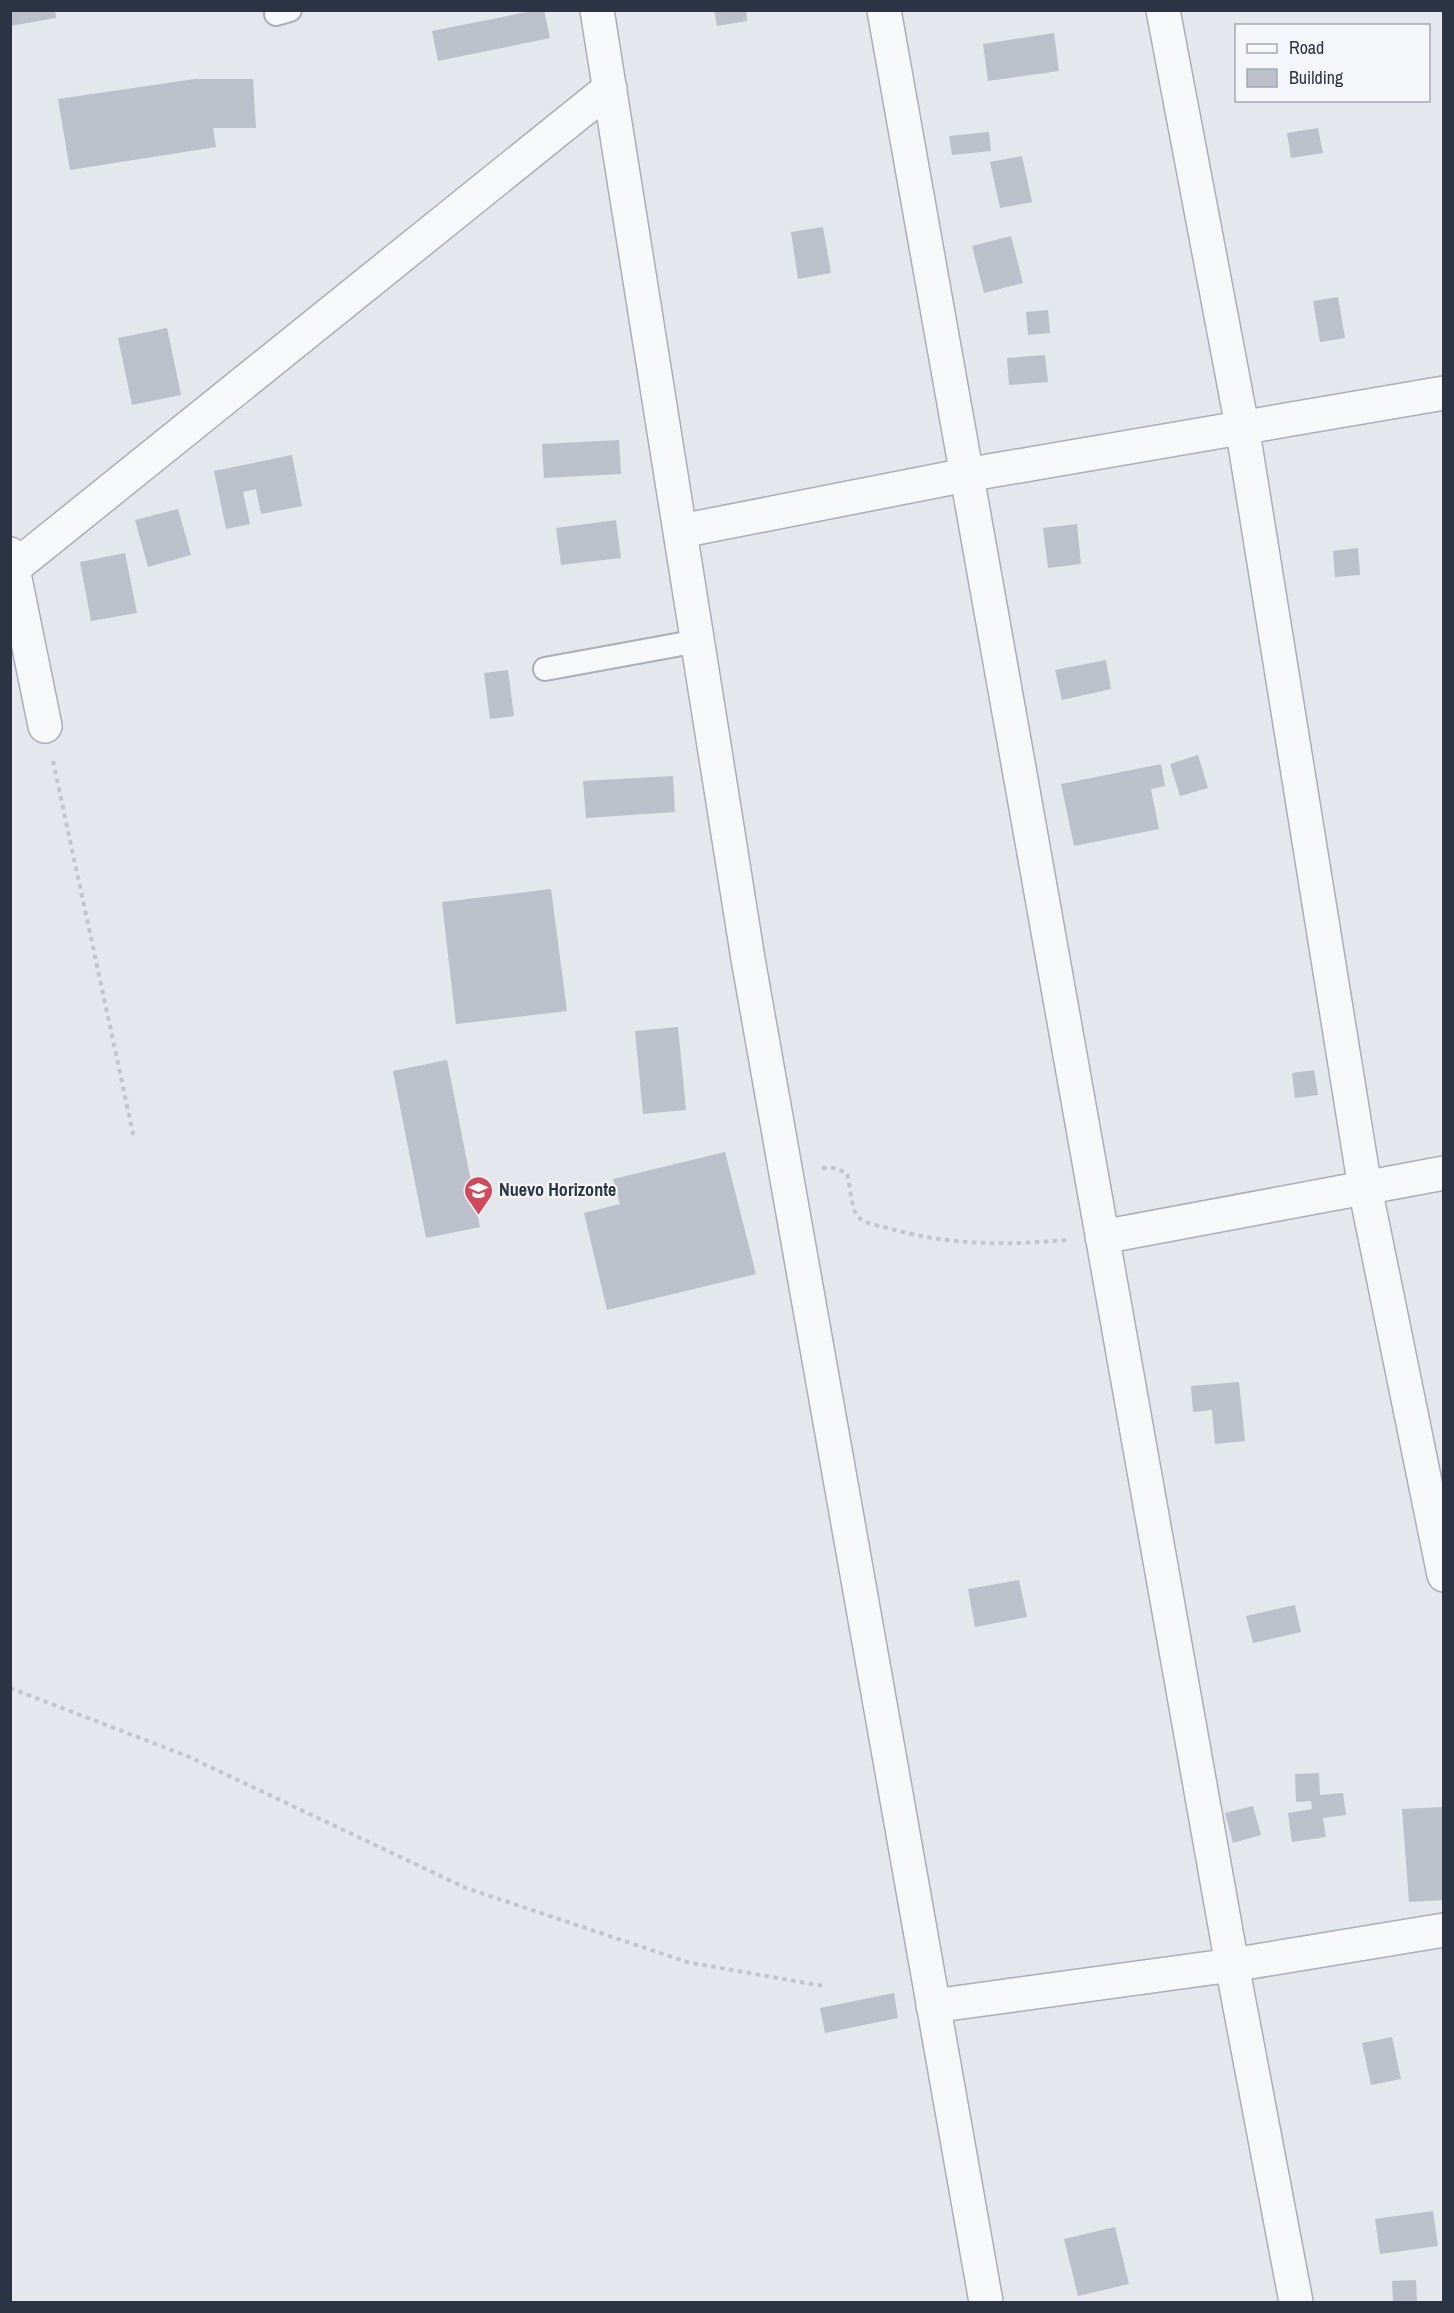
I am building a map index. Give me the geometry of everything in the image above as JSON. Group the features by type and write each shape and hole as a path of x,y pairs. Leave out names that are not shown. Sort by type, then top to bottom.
{"street":[{"path":"597,10 748,959 986,2302"},
{"path":"884,10 1232,1965 1296,2302"},
{"path":"1162,10 1242,426 1365,1188 1443,1575"},
{"path":"45,726 11,564 610,88"},
{"path":"681,531 966,475 1443,393"},
{"path":"1102,1237 1443,1173"},
{"path":"933,2006 1232,1965 1443,1930"}],"lane":[{"path":"545,669 698,641"}],"path":[{"path":"45,726 134,1138"},
{"path":"785,1165 834,1168 847,1173 857,1214 866,1222 896,1231 959,1243 1013,1244 1102,1237"},
{"path":"10,1688 187,1756 466,1888 687,1962 824,1986"}],"building":[{"path":"10,10 55,10 56,18 10,26"},
{"path":"544,10 550,38 438,61 432,31"},
{"path":"714,10 746,10 747,21 717,26"},
{"path":"1054,33 1059,71 988,81 983,44"},
{"path":"195,79 253,79 256,128 213,128 216,147 70,170 58,99"},
{"path":"1318,128 1323,153 1291,158 1287,133"},
{"path":"989,132 991,151 952,155 949,136"},
{"path":"1022,156 1032,202 1000,208 990,162"},
{"path":"823,227 831,273 798,279 791,232"},
{"path":"1011,236 1023,283 984,293 972,246"},
{"path":"1338,297 1345,338 1320,342 1313,301"},
{"path":"1048,310 1050,333 1028,335 1026,312"},
{"path":"167,328 181,395 132,405 118,338"},
{"path":"1045,355 1048,382 1009,385 1007,358"},
{"path":"619,440 621,474 544,478 542,444"},
{"path":"292,455 302,506 261,514 256,489 243,492 250,524 226,529 214,471"},
{"path":"178,509 191,555 148,567 135,520"},
{"path":"616,520 621,558 561,565 556,528"},
{"path":"1077,524 1081,564 1048,568 1043,528"},
{"path":"1358,548 1360,575 1335,577 1333,551"},
{"path":"125,553 137,613 91,621 80,562"},
{"path":"1106,660 1111,689 1062,700 1055,670"},
{"path":"508,670 514,716 490,719 484,673"},
{"path":"1198,755 1208,788 1180,796 1170,764"},
{"path":"1161,764 1165,786 1151,789 1159,829 1074,846 1061,784"},
{"path":"673,776 675,812 586,818 583,781"},
{"path":"551,889 567,1011 456,1024 442,902"},
{"path":"678,1027 686,1110 643,1114 635,1031"},
{"path":"447,1060 480,1227 426,1238 393,1071"},
{"path":"1314,1070 1318,1095 1295,1098 1292,1073"},
{"path":"725,1152 756,1274 607,1310 584,1213 620,1204 613,1179"},
{"path":"1239,1382 1245,1441 1215,1444 1212,1410 1193,1412 1191,1386"},
{"path":"1019,1580 1027,1617 975,1627 968,1589"},
{"path":"1295,1605 1301,1632 1253,1643 1246,1616"},
{"path":"1319,1773 1320,1795 1343,1793 1346,1815 1323,1818 1326,1837 1292,1842 1288,1813 1312,1809 1311,1801 1296,1802 1295,1774"},
{"path":"1253,1806 1261,1835 1233,1843 1225,1813"},
{"path":"1444,1807 1444,1900 1409,1902 1402,1809"},
{"path":"894,1993 898,2018 825,2033 820,2008"},
{"path":"1392,2037 1401,2079 1371,2085 1362,2043"},
{"path":"1433,2211 1438,2246 1380,2254 1375,2219"},
{"path":"1115,2227 1129,2284 1078,2296 1064,2239"},
{"path":"1416,2280 1417,2302 1393,2302 1392,2281"}],"place":[{"name":"Nuevo Horizonte","path":"478,1216"}]}
